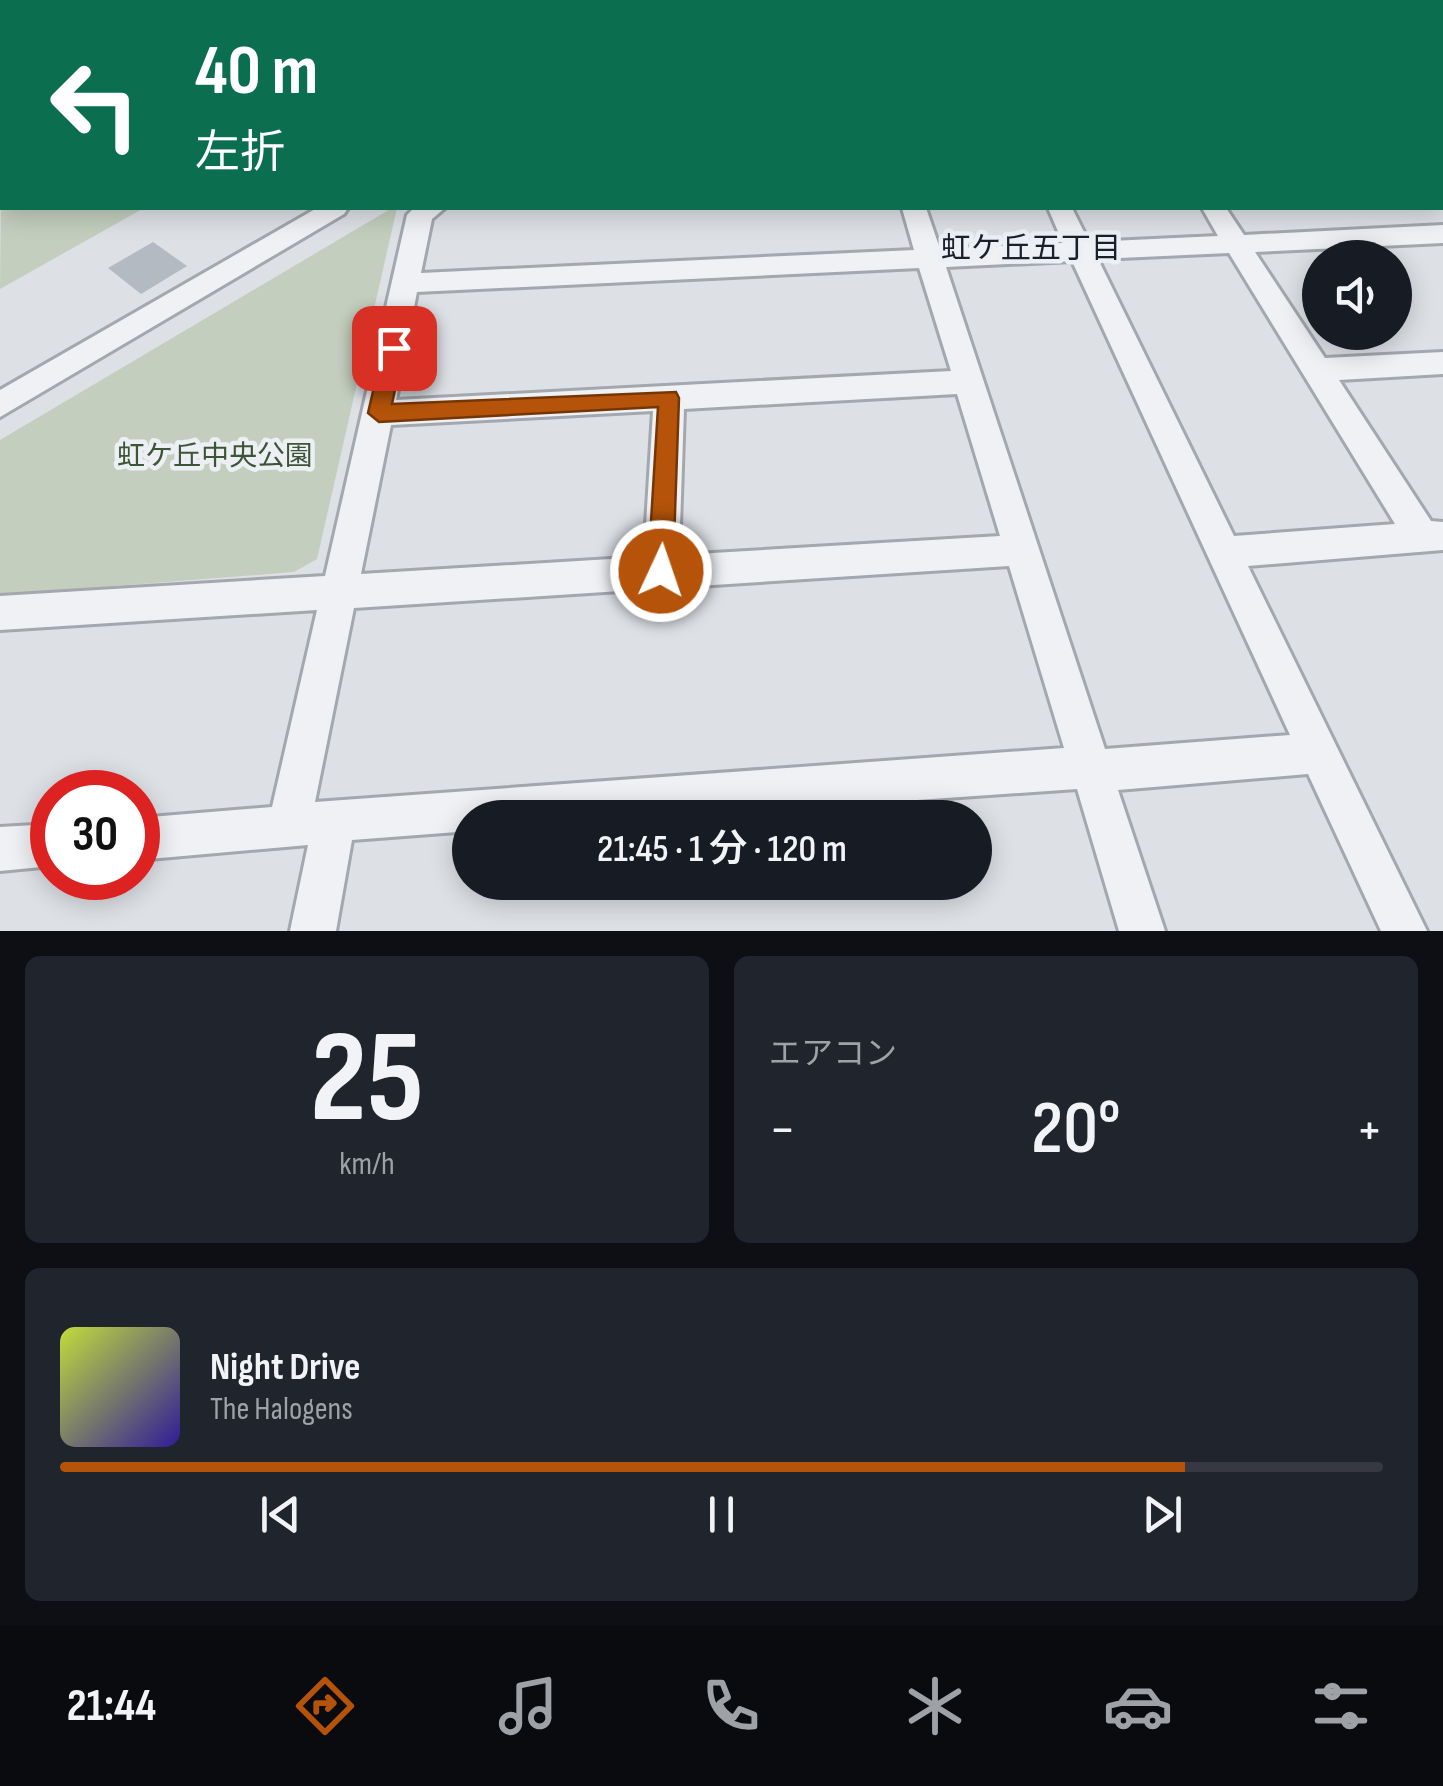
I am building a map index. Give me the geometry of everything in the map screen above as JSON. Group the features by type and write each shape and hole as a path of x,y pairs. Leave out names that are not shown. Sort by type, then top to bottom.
{"street":[{"path":"0,405 332,210"},
{"path":"289,828 420,215 429,210"},
{"path":"915,210 1142,931"},
{"path":"1061,210 1404,931"},
{"path":"1215,210 1317,370 1433,536"},
{"path":"408,283 1443,234"},
{"path":"1317,370 1443,363"},
{"path":"379,413 970,382"},
{"path":"661,571 669,398"},
{"path":"1224,552 1433,536"},
{"path":"0,613 1022,550"},
{"path":"160,837 289,828 334,820 1051,768 1092,770 1319,753"},
{"path":"313,931 334,820"},
{"path":"0,848 30,846"}],"green space":[{"path":"1,210 140,210 0,289"},
{"name":"虹ケ丘中央公園","path":"389,210 397,210 317,559 294,572 0,595 0,440"}],"building":[{"path":"153,242 187,266 141,294 108,268"}],"district":[{"name":"虹ケ丘五丁目","path":"1031,249"}],"route":[{"path":"394,348 379,413 669,398 661,571"}]}
